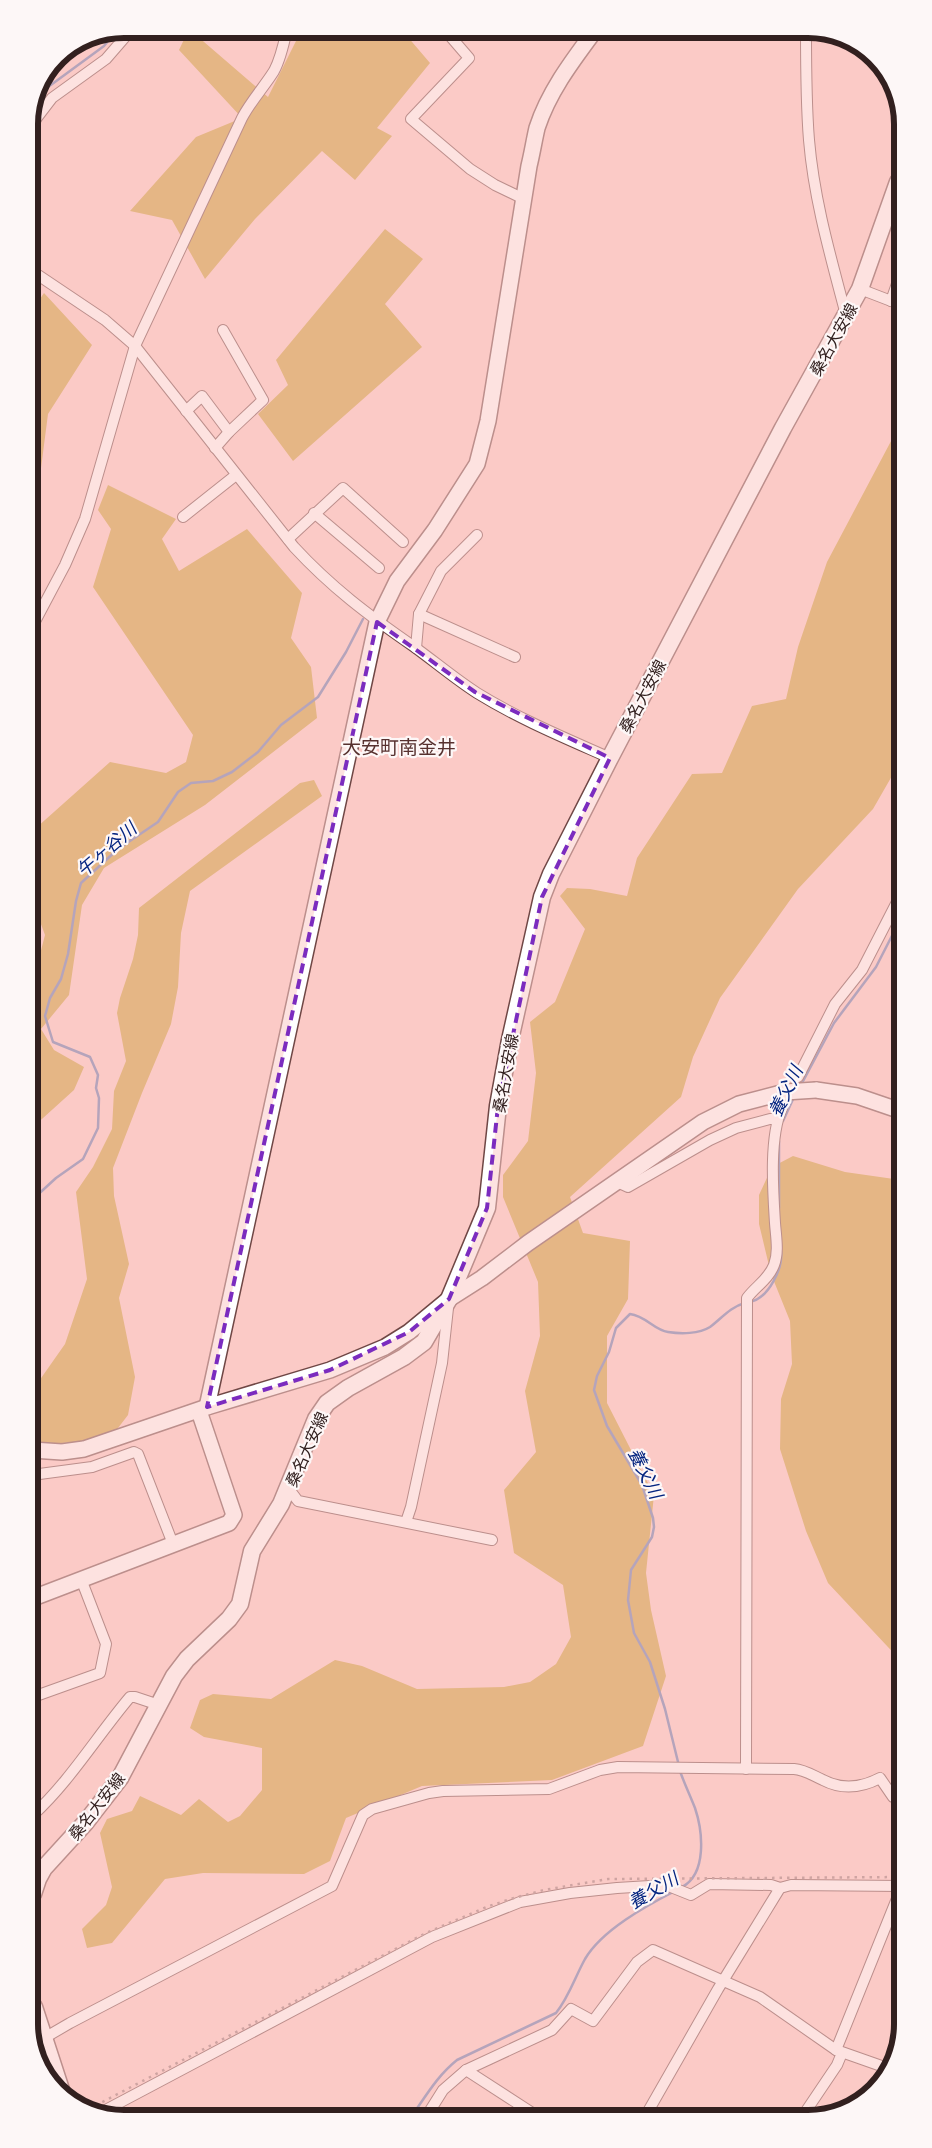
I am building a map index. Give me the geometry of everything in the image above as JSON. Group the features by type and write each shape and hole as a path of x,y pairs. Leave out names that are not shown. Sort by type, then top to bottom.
{"main road":[{"name":"桑名大安線","path":"38,1880 44,1868 86,1822 120,1778 174,1676 229,1619 240,1604 252,1551 289,1489 316,1419 328,1403 348,1388 404,1357 424,1342 449,1299 487,1208 498,1106 510,1040 542,897 551,874 783,428 847,316 892,218"},
{"path":"40,2042 53,2073"}],"street":[{"path":"38,116 52,98 106,60 124,38"},
{"path":"38,616 65,565 85,519 135,346 249,104 274,70 285,38"},
{"path":"452,38 469,58 410,119 470,169 495,185 524,199"},
{"path":"38,1596 229,1523 234,1515 203,1409 376,622 397,581 435,530 477,464 488,421 537,128 567,68 589,38"},
{"path":"806,38 807,107 813,170 826,242 847,316"},
{"path":"38,275 105,320 135,346 236,475 321,576 376,622 416,648 475,692 504,708 610,758"},
{"path":"860,289 894,302"},
{"path":"215,448 263,400 223,330"},
{"path":"186,411 202,396 230,432"},
{"path":"183,518 236,475"},
{"path":"288,538 343,488 403,542"},
{"path":"314,513 379,568"},
{"path":"416,648 420,614 441,571 477,535"},
{"path":"420,614 515,657"},
{"path":"798,1077 835,1004 862,970 894,908"},
{"path":"38,1450 62,1452 84,1449 203,1409 330,1370 385,1347 409,1332 449,1299 482,1278 621,1179 710,1118 739,1104 773,1094 803,1090 843,1092 894,1108"},
{"path":"746,1769 747,1298 767,1278 775,1264 777,1254 773,1136 782,1108"},
{"path":"621,1179 628,1187 726,1132 770,1119 777,1120"},
{"path":"406,1522 411,1507 442,1363 449,1299"},
{"path":"38,1474 92,1467 134,1452 138,1454 172,1544"},
{"path":"289,1489 298,1501 492,1540"},
{"path":"38,1695 100,1673 106,1644 81,1579"},
{"path":"38,1809 75,1768 102,1730 130,1697 136,1696 159,1706"},
{"path":"39,2041 70,2022 332,1886 358,1822 363,1815 372,1809 412,1797 443,1791 549,1789 608,1768 686,1768 804,1770 826,1782 845,1787 862,1785 880,1778 894,1797"},
{"path":"107,2109 432,1937 520,1902 570,1893 666,1885 691,1895 709,1884 771,1884 780,1888 791,1885 894,1886"},
{"path":"649,2110 724,1980 780,1888"},
{"path":"807,2110 837,2065 839,2052 894,1909"},
{"path":"430,2110 443,2090 466,2070 552,2030 571,2009 592,2021 637,1962 653,1950 760,1997 839,2052 883,2067"},
{"path":"466,2070 528,2110"}],"highlighted area":[{"path":"377,622 475,692 610,758 542,897 498,1106 487,1208 449,1299 409,1332 330,1370 207,1407"}],"shaded area":[{"path":"185,38 199,38 268,97 298,38 409,38 430,63 377,128 392,136 355,180 322,151 255,219 205,279 172,220 130,211 196,137 242,118 179,50"},
{"path":"385,229 423,259 385,304 422,347 293,461 258,414 288,385 276,360"},
{"path":"44,293 92,345 48,414 38,492 38,302"},
{"path":"894,435 894,772 873,809 798,889 720,998 693,1057 681,1097 570,1197 583,1233 630,1241 628,1299 607,1336 607,1403 654,1495 646,1573 651,1610 666,1676 643,1746 552,1780 422,1786 346,1818 330,1861 304,1874 203,1873 165,1879 112,1943 87,1948 82,1929 106,1905 112,1887 100,1833 107,1819 132,1811 140,1796 181,1815 199,1799 228,1822 240,1816 262,1790 262,1748 204,1737 190,1728 200,1700 213,1694 271,1699 335,1660 362,1666 417,1689 504,1687 530,1682 556,1664 571,1637 563,1585 514,1553 504,1490 536,1452 525,1391 540,1336 538,1282 503,1197 503,1175 528,1141 536,1073 530,1022 555,1002 585,929 560,896 567,888 590,889 627,896 637,858 692,774 722,773 752,706 786,699 798,647 827,562"},
{"path":"108,485 176,519 162,539 179,571 247,529 302,593 291,638 311,667 317,718 205,805 104,868 82,905 69,995 41,1029 54,1050 84,1067 74,1090 38,1123 38,962 45,935 38,916 38,826 110,762 166,773 186,762 193,735 93,587 111,529 98,510"},
{"path":"314,780 322,796 190,891 181,933 178,987 171,1024 113,1168 114,1196 129,1264 119,1298 135,1377 128,1415 108,1441 38,1444 38,1382 65,1344 87,1279 76,1192 93,1167 112,1129 114,1091 126,1061 117,1013 133,959 138,935 139,908 300,783"},
{"path":"793,1156 845,1172 894,1179 894,1653 828,1583 806,1531 780,1449 781,1399 792,1364 790,1321 771,1274 759,1224 759,1195 772,1167"}],"waterway":[{"path":"44,90 104,46 110,39"},
{"name":"午ヶ谷川","path":"38,1194 56,1178 83,1159 98,1128 99,1098 96,1088 98,1075 90,1057 53,1042 45,1016 50,998 61,979 68,954 76,901 81,883 118,849 158,822 178,792 191,783 213,781 232,772 258,752 281,725 318,697 346,652 363,619"},
{"name":"養父川","path":"801,1085 834,1023 876,967 894,932"},
{"name":"養父川","path":"783,1121 794,1097"},
{"name":"養父川","path":"779,1141 779,1208"},
{"name":"養父川","path":"750,1302 763,1295 769,1289 780,1266 781,1251"},
{"name":"養父川","path":"679,1766 665,1709 650,1662 634,1633 628,1600 631,1570 652,1537 653,1518 642,1485 607,1426 594,1390 597,1376 609,1352 616,1328 630,1314 641,1317 663,1331 690,1333 710,1327 730,1310 745,1303"},
{"name":"養父川","path":"680,1771 695,1808 701,1840 701,1852 696,1873 682,1887"},
{"name":"養父川","path":"416,2110 438,2080 457,2060 556,2013 568,1994 585,1959 602,1938 638,1911 675,1891"}],"railway":[{"path":"95,2106 426,1933 489,1906 514,1898 544,1890 608,1879 894,1877"}],"district":[{"name":"大安町南金井","path":"399,746"}]}
